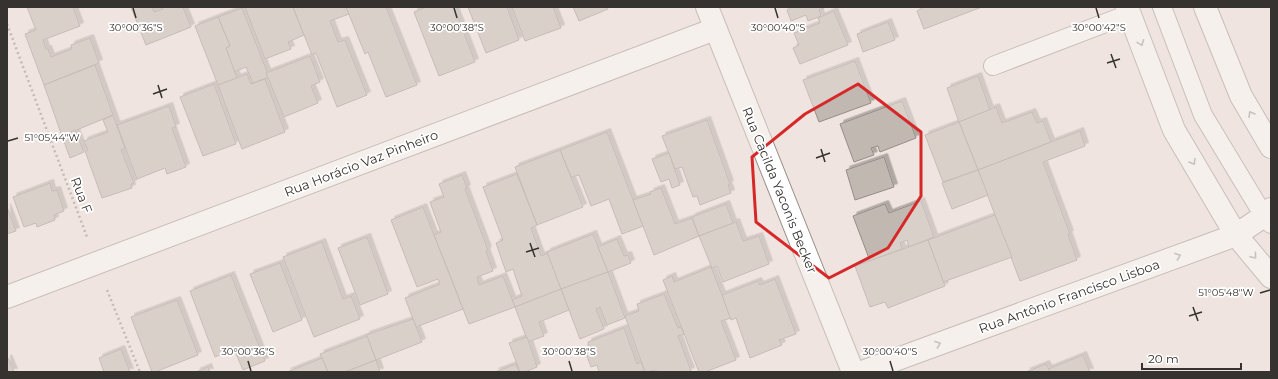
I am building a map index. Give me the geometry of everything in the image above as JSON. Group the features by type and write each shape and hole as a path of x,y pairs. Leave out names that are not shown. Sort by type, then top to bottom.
{"street":[{"name":"Rua Cacilda Yaconis Becker","path":"707,7 853,372"},
{"path":"1205,7 1241,96 1270,143"},
{"path":"1128,10 1174,130 1236,235 1271,277"},
{"name":"Rua Horácio Vaz Pinheiro","path":"7,297 716,29"},
{"name":"Rua Antônio Francisco Lisboa","path":"862,372 1236,235 1269,216"}],"lane":[{"path":"1162,7 1203,115 1269,216"},
{"path":"993,66 1128,10"}],"path":[{"name":"Rua F","path":"7,24 96,263 140,372"}],"highlighted area":[{"path":"858,84 921,132 921,196 888,248 829,278 756,222 752,157 805,114"}],"building":[{"path":"27,7 73,7 80,26 43,40 46,49 48,49 51,57 72,49 71,45 90,38 99,63 44,85 25,34 36,30"},
{"path":"131,7 152,7 154,12 163,9 162,7 183,7 191,27 146,45"},
{"path":"245,7 293,7 304,35 288,42 291,49 265,59"},
{"path":"293,7 346,7 349,14 330,21 338,42 345,40 367,95 337,107 316,53 312,55"},
{"path":"346,7 386,7 417,85 386,97 368,52 365,54"},
{"path":"426,7 454,7 475,62 439,76 414,12"},
{"path":"468,7 507,7 519,40 486,53"},
{"path":"512,7 553,7 561,28 525,41"},
{"path":"573,7 607,7 608,9 579,21"},
{"path":"791,7 824,8 819,10 821,16 808,21 806,15 791,21 787,10"},
{"path":"924,7 982,7 924,29 917,11"},
{"path":"242,8 269,77 253,83 246,67 234,72 226,48 230,46 218,17"},
{"path":"834,11 848,45 800,64 793,48 799,45 794,33 820,23 818,18"},
{"path":"218,17 230,46 226,48 237,78 218,85 195,26"},
{"path":"888,22 895,40 863,52 857,34"},
{"path":"310,56 320,82 311,86 318,103 284,117 266,73"},
{"path":"855,61 871,103 819,122 803,80"},
{"path":"95,65 113,115 62,136 44,85"},
{"path":"247,74 251,84 265,79 285,132 242,149 218,85"},
{"path":"978,76 990,110 959,122 947,88"},
{"path":"214,84 236,144 203,156 180,97"},
{"path":"902,101 916,138 880,152 878,146 871,148 874,155 854,162 840,124"},
{"path":"169,106 176,127 172,128 186,167 167,174 165,168 137,179 117,125"},
{"path":"996,107 1002,123 1032,112 1037,123 1043,121 1051,142 978,170 959,122"},
{"path":"113,115 125,148 121,150 134,183 131,184 132,188 102,198 85,151 88,150 84,141 108,132 103,120"},
{"path":"707,120 730,184 728,185 731,193 700,205 697,196 693,197 682,167 675,169 662,136"},
{"path":"959,122 978,170 943,182 925,135"},
{"path":"75,130 84,152 70,158 62,136"},
{"path":"1080,131 1085,146 1043,162 1070,234 1068,234 1077,260 1020,281 978,170"},
{"path":"607,132 643,226 622,234 609,199 591,206 579,175 571,177 560,150"},
{"path":"560,150 583,207 537,225 515,167"},
{"path":"669,153 680,185 672,188 669,179 661,182 652,159"},
{"path":"884,157 894,187 855,200 846,170"},
{"path":"978,170 988,195 952,209 942,183"},
{"path":"517,174 537,225 531,228 541,256 548,253 561,289 515,307 512,300 522,296 513,269 506,272 496,243 503,240 483,187"},
{"path":"462,175 467,188 465,189 488,250 486,251 493,271 477,277 479,285 503,276 515,307 469,324 434,235 441,232 430,202 444,197 439,184"},
{"path":"50,183 52,191 57,190 64,211 54,215 55,220 37,227 36,223 24,227 13,197"},
{"path":"661,188 675,224 692,218 699,236 654,255 633,200 651,194 650,192"},
{"path":"921,201 934,237 909,247 907,240 900,243 902,249 870,261 853,216 885,204 889,213"},
{"path":"726,204 733,223 699,236 692,217"},
{"path":"7,207 16,231 7,234"},
{"path":"423,207 463,309 416,327 405,298 440,284 438,279 417,287 391,220"},
{"path":"995,215 1012,257 943,282 928,240"},
{"path":"736,222 743,241 759,236 769,264 723,282 717,266 712,268 699,236"},
{"path":"593,234 608,272 561,289 547,252"},
{"path":"367,237 388,294 360,305 338,248"},
{"path":"617,239 624,256 628,255 631,263 608,272 598,247"},
{"path":"928,240 945,286 888,308 885,302 870,307 855,266"},
{"path":"322,242 343,299 351,296 360,319 314,337 283,257"},
{"path":"280,263 302,320 273,332 250,274"},
{"path":"711,267 731,318 721,321 736,360 705,372 699,372 663,280 672,276 674,282"},
{"path":"608,272 625,318 607,325 600,307 596,309 604,329 580,339 561,289"},
{"path":"231,275 265,361 243,370 234,349 215,357 190,291"},
{"path":"775,279 796,334 779,340 782,345 750,358 736,318 731,320 722,295 758,281 760,285"},
{"path":"561,289 569,310 539,322 544,336 528,342 515,307"},
{"path":"664,294 678,328 681,327 684,334 678,336 691,371 689,372 657,372 656,370 645,372 625,316 639,311 637,304"},
{"path":"177,300 198,355 152,372 131,317"},
{"path":"413,319 422,342 376,360 366,335"},
{"path":"624,328 637,364 641,362 645,372 599,372 597,365 591,367 584,348 589,346 588,342"},
{"path":"367,336 376,360 345,372 328,372 320,354"},
{"path":"527,337 537,367 525,372 520,372 509,343"},
{"path":"121,349 130,372 104,372 99,358"},
{"path":"1083,355 1090,372 1050,372 1048,369"},
{"path":"8,358 14,372 7,372"},
{"path":"322,358 328,372 287,372"},
{"path":"376,360 380,372 345,372"},
{"path":"516,364 519,372 495,372"},
{"path":"1046,364 1050,372 1026,372"},
{"path":"208,367 210,372 196,372"}]}
